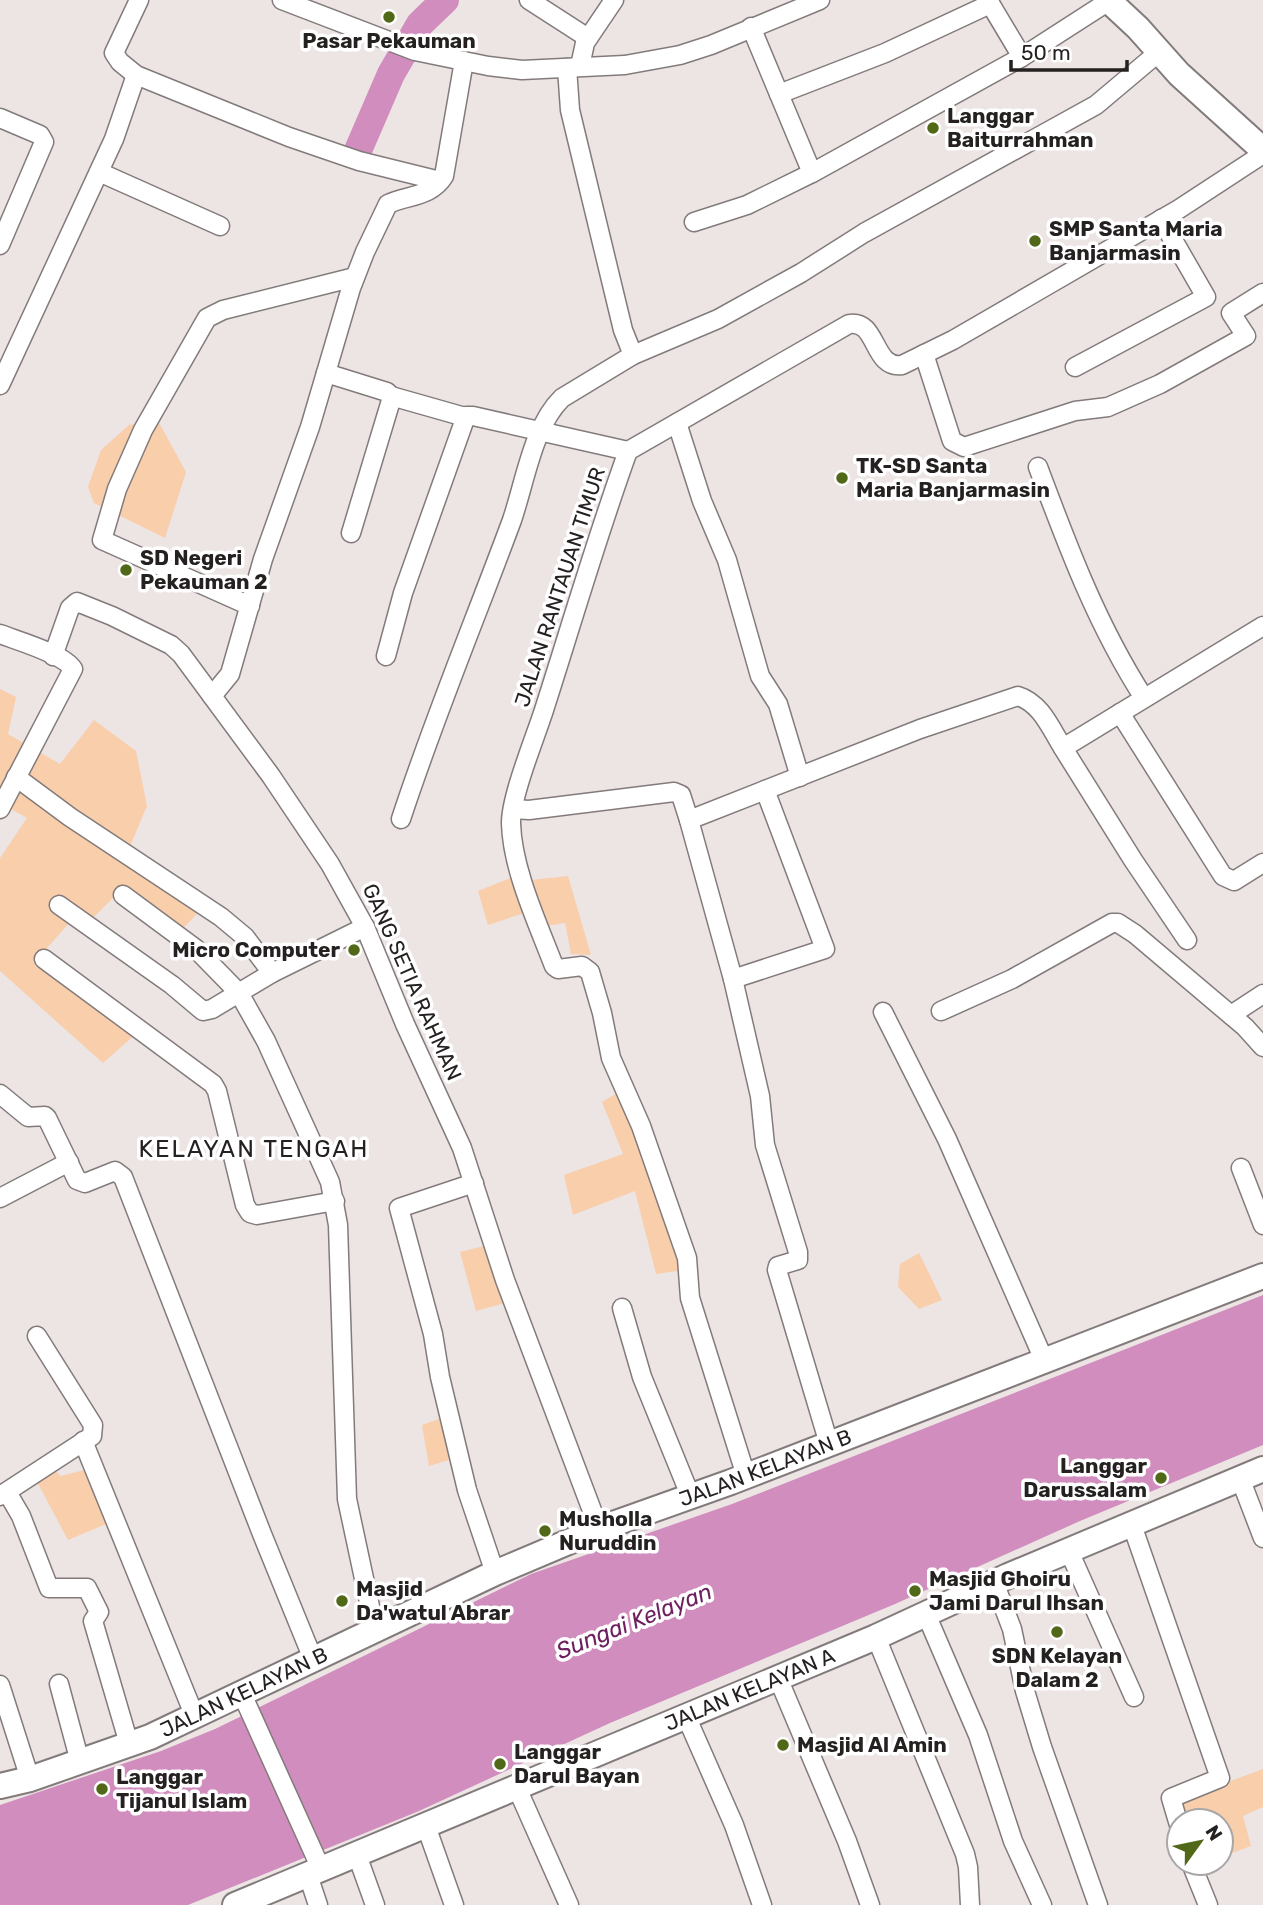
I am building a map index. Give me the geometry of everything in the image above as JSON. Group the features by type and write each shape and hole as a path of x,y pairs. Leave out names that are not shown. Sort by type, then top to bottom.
{"street":[{"path":"139,0 114,53 120,62 136,75 289,137 354,160 440,181"},
{"path":"282,0 408,49 464,61 522,69 625,65 680,55 820,0"},
{"path":"530,0 589,38"},
{"path":"614,0 573,67 570,110 623,330 633,355"},
{"path":"694,222 747,205 812,173 1022,57 1109,1 1138,28 1179,74 1263,152"},
{"path":"779,94 886,53 989,2 1022,57"},
{"path":"751,27 812,173"},
{"path":"401,819 512,517 540,431 546,416 562,398 633,355 718,319 801,273 864,233 1096,105 1159,52"},
{"path":"212,696 230,674 263,559 310,426 355,277 388,204 417,197 440,181 446,171 464,61"},
{"path":"0,385 114,139 136,75"},
{"path":"0,118 40,135 44,142 0,245"},
{"name":"JALAN RANTAUAN TIMUR","path":"746,1476 690,1298 687,1258 641,1126 611,1058 590,972 582,966 558,969 554,966 531,904 514,846 511,822 602,524 628,450 849,324 864,326 884,360 895,366 902,365 953,340 1161,219 1263,152"},
{"path":"99,172 220,226"},
{"path":"1075,367 1206,297 1161,219"},
{"path":"250,606 102,540 117,489 143,430 207,318 223,310 355,277"},
{"path":"924,354 952,441 964,447 1075,411 1108,407 1160,384 1246,336 1231,313 1263,293"},
{"path":"326,373 387,392 391,396 465,417 473,416 628,450"},
{"path":"351,533 391,396"},
{"path":"386,656 403,593 465,417"},
{"path":"677,423 702,500 727,560 760,676 778,704 800,777"},
{"path":"1038,467 1090,603 1143,698"},
{"name":"GANG SETIA RAHMAN","path":"53,656 70,608 77,602 171,645 181,654 271,776 330,864 365,927 405,1024 462,1148 510,1293 599,1529"},
{"path":"1063,748 1263,626"},
{"path":"0,634 70,664 73,671 0,809"},
{"path":"689,820 929,726 1018,696 1037,707 1133,860 1187,940"},
{"path":"1120,713 1223,876 1234,881 1263,863"},
{"path":"16,777 70,817 221,917 245,937 271,973"},
{"path":"733,979 825,949 765,790"},
{"path":"513,810 674,792 681,795 733,979 760,1096 765,1144 799,1255 798,1260 778,1266 777,1270 829,1444"},
{"path":"123,895 196,949 239,993 266,1041 330,1182 338,1225 347,1499 375,1630"},
{"path":"59,905 172,985 201,1010 212,1009 271,973 365,927"},
{"path":"941,1011 1012,979 1112,923 1118,923 1135,934 1231,1015 1263,1047"},
{"path":"44,959 213,1084 218,1091 245,1205 250,1213 335,1201"},
{"path":"1231,1015 1263,994"},
{"path":"883,1012 947,1139 1044,1360"},
{"path":"0,1094 28,1117 47,1118 75,1178 80,1182 115,1171 123,1177 313,1659"},
{"path":"0,1198 69,1162"},
{"path":"1241,1168 1263,1225"},
{"path":"474,1183 399,1208 433,1334 440,1377 467,1490 495,1573"},
{"name":"JALAN KELAYAN B","path":"0,1786 80,1762 244,1700 313,1659 495,1573 599,1529 746,1476 1263,1276"},
{"path":"621,1307 642,1377 690,1495"},
{"path":"37,1336 93,1425 92,1436 4,1494 21,1516 49,1588 87,1588 99,1612 93,1621 129,1744"},
{"path":"83,1441 195,1717"},
{"path":"1252,1473 1263,1538"},
{"name":"JALAN KELAYAN A","path":"235,1905 316,1868 356,1855 876,1637 994,1582 1252,1473"},
{"path":"1132,1525 1220,1778 1171,1798 1174,1807"},
{"path":"1069,1550 1134,1696"},
{"path":"994,1582 1012,1629 1025,1691 1042,1747 1098,1905"},
{"path":"926,1614 978,1735 1013,1841 1042,1905"},
{"path":"876,1637 965,1854 970,1905"},
{"path":"778,1678 848,1842 870,1905"},
{"path":"59,1684 80,1762"},
{"path":"0,1685 30,1779"},
{"path":"244,1700 316,1868 318,1905"},
{"path":"686,1716 734,1825 762,1905"},
{"path":"517,1788 569,1905"},
{"path":"426,1826 454,1905"},
{"path":"356,1855 376,1905"},
{"path":"1197,1877 1208,1905"}],"shaded area":[{"path":"158,421 186,472 165,538 94,503 88,487 101,450 129,425"},
{"path":"0,689 16,697 8,734 60,764 94,720 136,751 147,806 125,858 202,908 181,931 123,888 90,921 70,922 40,956 138,1032 103,1063 0,971 0,858 27,818 0,803"},
{"path":"568,876 591,955 571,954 565,923 546,926 536,909 488,925 478,891 513,877 531,880"},
{"path":"617,1093 630,1116 684,1270 656,1274 635,1191 573,1215 564,1175 623,1154 602,1102"},
{"path":"488,1245 508,1302 476,1311 460,1252"},
{"path":"919,1253 942,1300 919,1309 898,1287 900,1264"},
{"path":"445,1417 452,1459 429,1466 422,1425"},
{"path":"53,1469 61,1476 88,1469 111,1522 68,1540 35,1478"},
{"path":"1263,1769 1263,1807 1243,1816 1251,1846 1235,1852 1235,1807 1185,1807 1182,1799"}],"water":[{"name":"Sungai Kelayan","path":"1263,1295 1263,1445 1080,1521 895,1604 610,1723 419,1811 188,1905 0,1905 0,1805 161,1751 215,1729 531,1574 732,1504"}],"waterway":[{"path":"356,155 391,74 420,24 445,0"}],"place":[{"name":"Pasar Pekauman","path":"389,17"},
{"name":"Langgar Baiturrahman","path":"933,128"},
{"name":"SMP Santa Maria Banjarmasin","path":"1035,241"},
{"name":"TK-SD Santa Maria Banjarmasin","path":"842,478"},
{"name":"SD Negeri Pekauman 2","path":"126,570"},
{"name":"Micro Computer","path":"354,950"},
{"name":"Langgar Darussalam","path":"1161,1478"},
{"name":"Musholla Nuruddin","path":"545,1531"},
{"name":"Masjid Ghoiru Jami Darul Ihsan","path":"915,1591"},
{"name":"Masjid Da'watul Abrar","path":"342,1601"},
{"name":"SDN Kelayan Dalam 2","path":"1057,1632"},
{"name":"Masjid Al Amin","path":"783,1745"},
{"name":"Langgar Darul Bayan","path":"500,1764"},
{"name":"Langgar Tijanul Islam","path":"102,1789"}],"district":[{"name":"KELAYAN TENGAH","path":"254,1149"}]}
